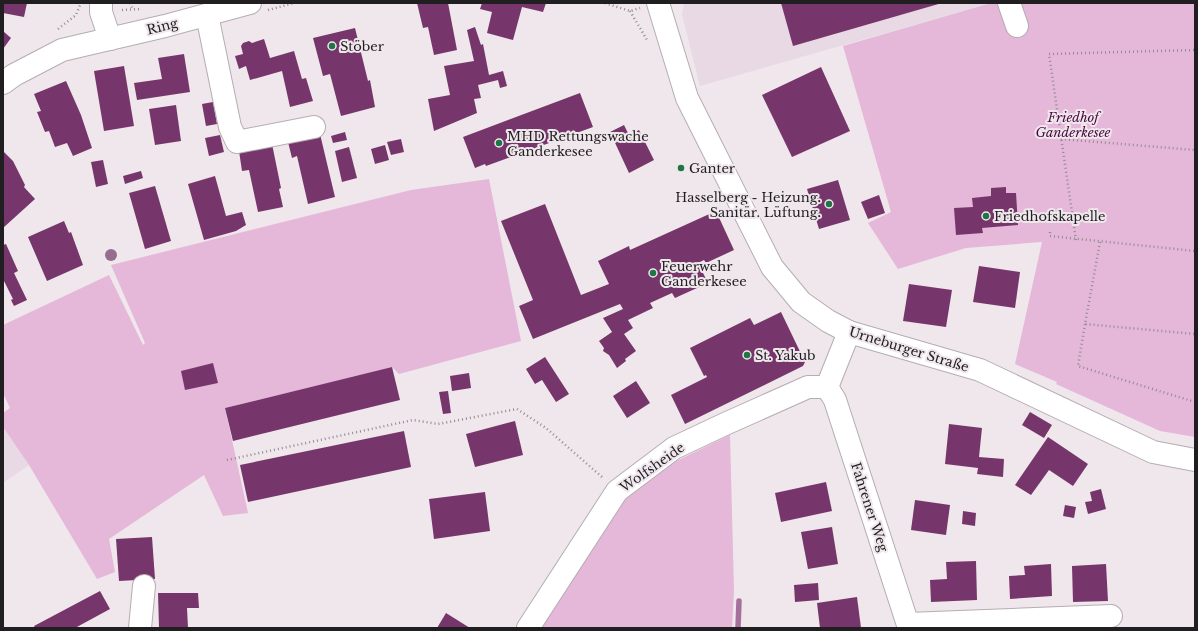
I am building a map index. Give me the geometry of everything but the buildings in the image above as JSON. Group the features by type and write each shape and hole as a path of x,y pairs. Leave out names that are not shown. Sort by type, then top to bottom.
{"street":[{"path":"101,3 102,12 110,39"},
{"name":"Ring","path":"3,83 14,75 62,50 207,15 250,3"},
{"name":"Urneburger Straße","path":"658,3 690,78 690,104 772,267 801,302 828,321 849,332 980,370 1153,452 1195,460"},
{"path":"1010,3 1017,26"},
{"path":"207,15 230,127 236,142 314,127"},
{"path":"827,387 849,332"},
{"name":"Wolfsheide","path":"528,628 617,491 674,448 808,387 827,387"},
{"name":"Fahrener Weg","path":"827,387 835,400 908,626"},
{"path":"140,628 144,586"},
{"path":"908,626 1111,616"}],"path":[{"path":"76,15 81,3"},
{"path":"130,3 133,10"},
{"path":"605,3 630,11"},
{"path":"1076,240 1049,54 1195,50"},
{"path":"1061,138 1195,150"},
{"path":"1050,232 1050,236 1076,240 1195,252"},
{"path":"1100,242 1078,366 1195,402"},
{"path":"1085,324 1195,334"},
{"path":"227,460 413,420 438,424 517,409 546,428 617,491"}],"shaded area":[{"path":"684,3 991,3 700,86 682,14"},
{"path":"3,427 29,465 3,483"}],"green space":[{"name":"Friedhof Ganderkesee","path":"991,3 1195,3 1195,437 1160,431 1056,384 1057,382 1015,364 1042,242 966,248 898,269 868,223 891,212 843,46"},
{"path":"489,179 521,341 399,374 392,367 225,408 248,513 223,516 204,475 109,539 115,572 97,579 29,465 3,427 3,413 10,408 3,393 3,325 109,275 143,345 145,343 111,265 411,190"},
{"path":"730,435 734,590 732,628 538,628 622,502 664,467"}],"waterway":[{"path":"738,628 739,601"}],"place":[{"name":"Stöber","path":"332,46"},
{"name":"MHD Rettungswache Ganderkesee","path":"499,143"},
{"name":"Ganter","path":"681,168"},
{"name":"Hasselberg - Heizung. Sanitär. Lüftung.","path":"829,204"},
{"name":"Friedhofskapelle","path":"986,216"},
{"name":"Feuerwehr Ganderkesee","path":"653,273"},
{"name":"St. Yakub","path":"747,355"}]}
